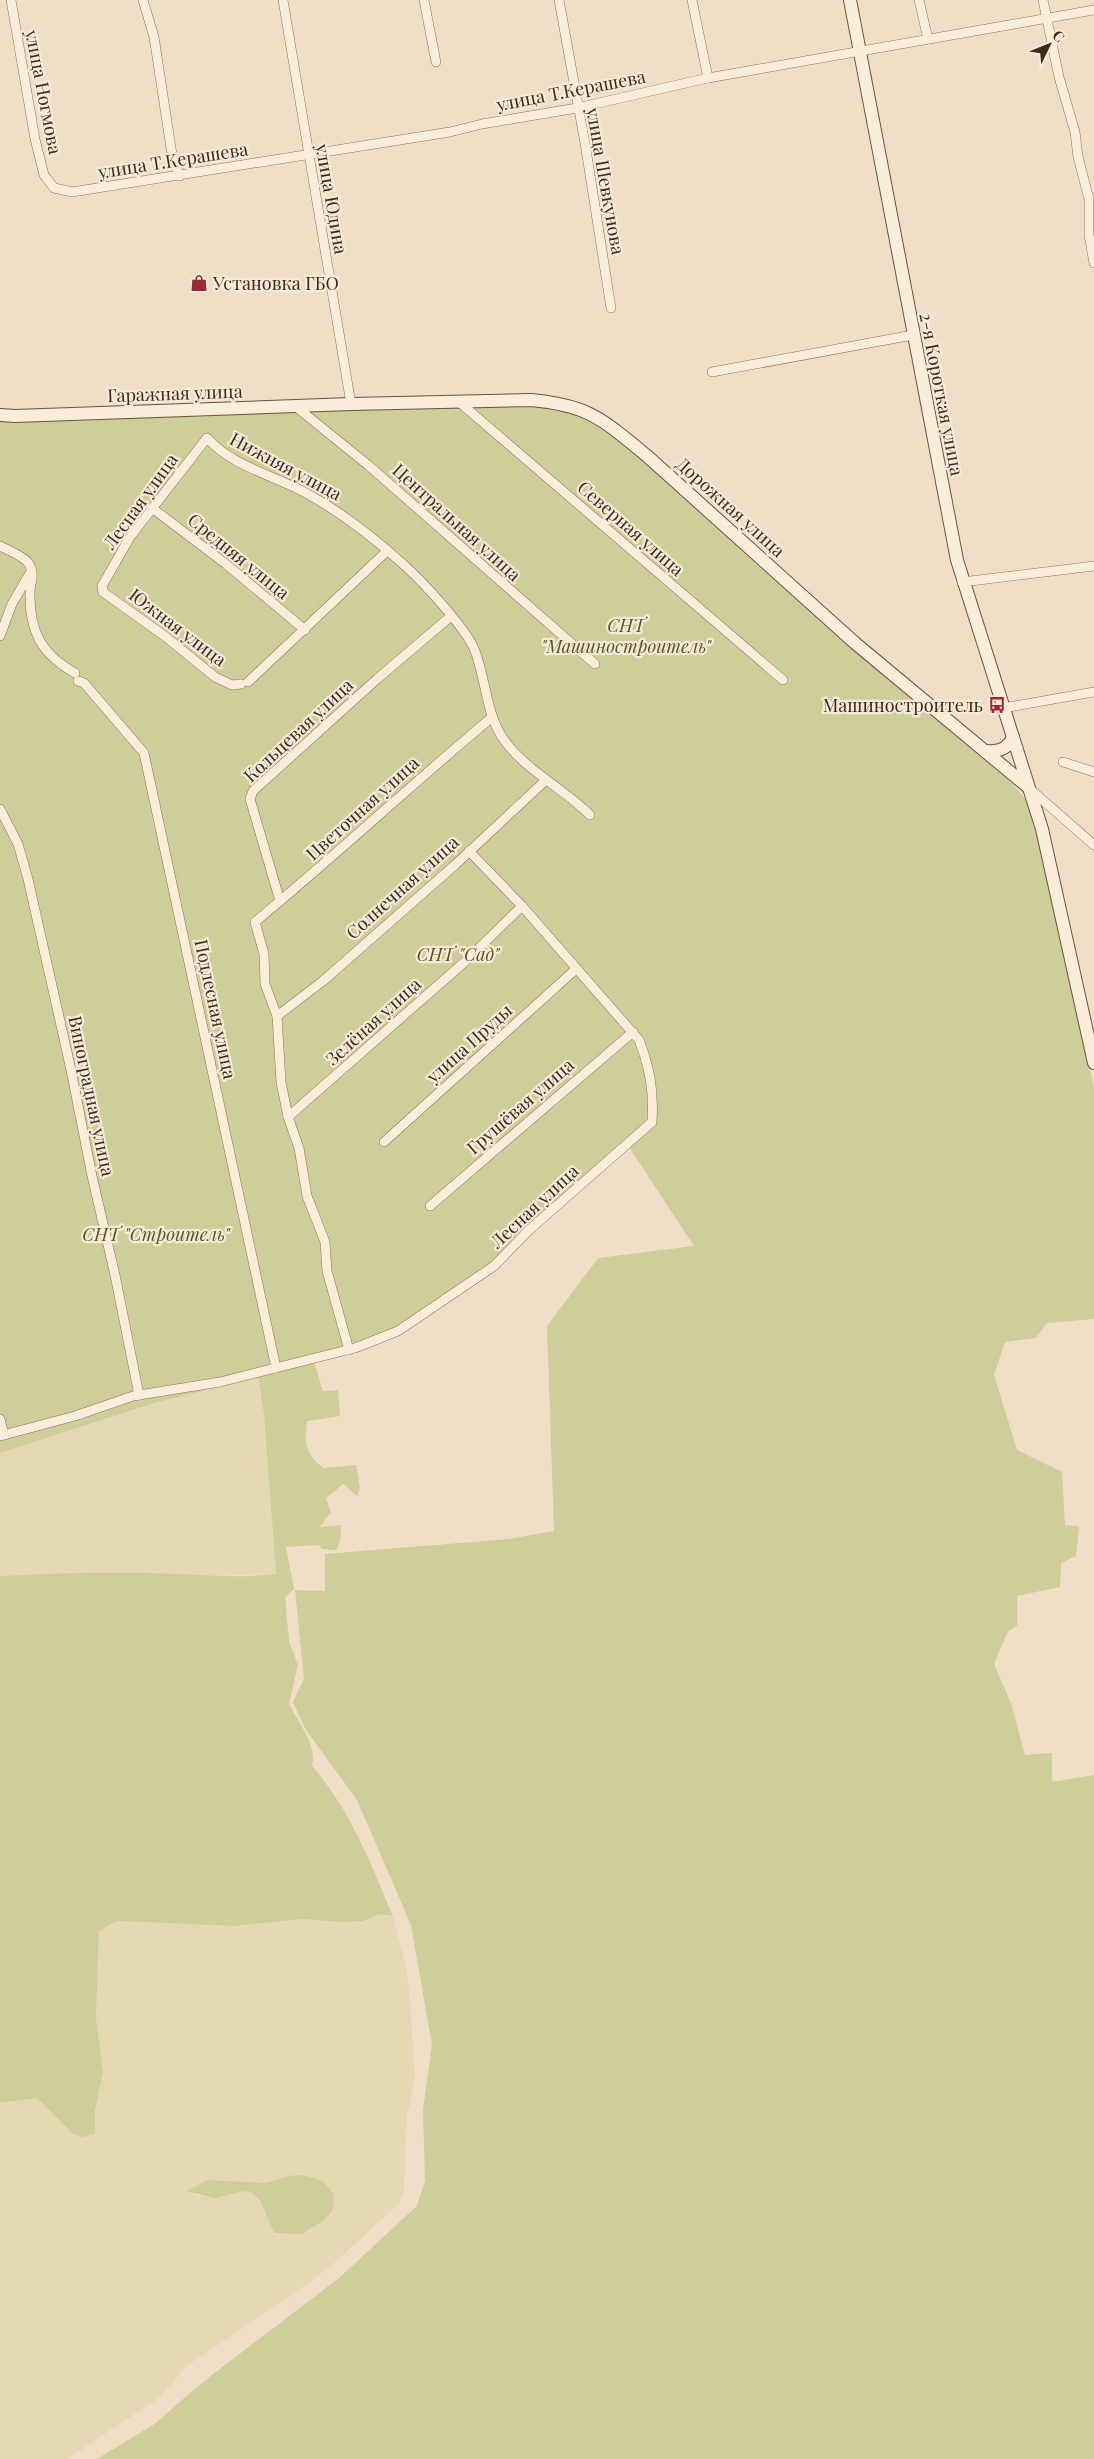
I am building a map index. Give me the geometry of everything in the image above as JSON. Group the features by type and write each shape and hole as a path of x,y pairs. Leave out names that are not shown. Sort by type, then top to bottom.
{"street":[{"name":"улица Ногмова","path":"11,0 35,139 44,175 54,188"},
{"path":"143,0 145,13 154,37 173,161 180,176"},
{"name":"улица Юдина","path":"284,0 308,155 351,404"},
{"path":"424,0 436,62"},
{"name":"улица Шевкунова","path":"559,0 611,308"},
{"path":"692,0 708,78"},
{"name":"2-я Короткая улица","path":"850,0 962,582 1028,787"},
{"path":"920,0 928,39"},
{"path":"1044,0 1089,199 1089,235 1094,264"},
{"name":"улица Т.Керашева","path":"54,188 72,192 450,132 482,124 577,108 708,78 1094,10"},
{"path":"712,372 913,335"},
{"name":"Дорожная улица","path":"351,404 458,401 554,402 593,414 646,455 855,643 1028,787"},
{"name":"Северная улица","path":"458,401 784,680"},
{"name":"Гаражная улица","path":"0,414 16,416 351,404"},
{"name":"Центральная улица","path":"295,406 376,472 595,664"},
{"name":"Лесная улица","path":"102,586 130,537 207,438"},
{"name":"Нижняя улица","path":"207,438 216,447 234,459 304,492 336,510 387,551 424,585 451,616 475,649 486,687 491,718 516,755 546,780 574,799 590,815"},
{"name":"Средняя улица","path":"152,508 226,564 305,630"},
{"path":"0,546 29,562 32,570 12,604 0,636"},
{"path":"305,630 387,551"},
{"path":"962,582 1094,566"},
{"name":"Подлесная улица","path":"32,570 32,615 37,637 46,653 84,683 144,753 276,1368"},
{"name":"Южная улица","path":"102,586 103,592 166,637 215,677 232,685 245,683 305,630"},
{"name":"Кольцевая улица","path":"280,901 250,799 253,791 376,679 451,616"},
{"path":"1003,708 1094,692"},
{"name":"Цветочная улица","path":"276,1016 265,984 264,954 255,922 491,718"},
{"path":"986,751 997,752 1004,749 1010,743 1013,736"},
{"path":"1063,762 1094,772"},
{"name":"Солнечная улица","path":"276,1016 323,982 519,807 546,780"},
{"path":"1028,787 1094,845"},
{"path":"1028,787 1042,829 1094,1063"},
{"name":"Виноградная улица","path":"0,809 18,844 28,879 71,1070 139,1395"},
{"name":"Лесная улица","path":"2,1436 75,1416 139,1395 220,1382 349,1350 398,1331 435,1308 494,1266 528,1231 652,1122 654,1093 648,1062 639,1040 522,906 469,851"},
{"name":"Зелёная улица","path":"288,1117 468,959 522,906"},
{"name":"улица Пруды","path":"384,1142 576,969"},
{"path":"276,1016 282,1082 288,1117 299,1148 307,1196 325,1242 327,1271 349,1350"},
{"name":"Грушёвая улица","path":"430,1206 632,1032"},
{"path":"0,1419 2,1436"}],"shaded area":[{"path":"257,1377 264,1415 276,1574 209,1576 149,1573 0,1576 0,1453 154,1403"},
{"path":"379,1914 393,1916 407,1971 415,2078 407,2115 404,2190 399,2204 333,2264 301,2289 188,2365 159,2398 67,2459 0,2459 0,2103 37,2098 72,2133 95,2134 95,2111 103,2072 96,2018 99,1931 117,1921 234,1926 301,1919 342,1922 363,1921","holes":["288,2176 324,2220 302,2234 274,2233 260,2200 252,2193 244,2191 200,2196 185,2191 208,2180 266,2183"]}],"green space":[{"path":"457,401 584,410 898,678 891,682 1011,782 1027,801 1037,832 1094,1087 1094,1319 1047,1323 1036,1338 1005,1342 994,1375 1017,1450 1062,1472 1065,1525 1079,1526 1076,1556 1061,1563 1060,1587 1017,1596 1017,1626 1008,1631 994,1664 1011,1703 1025,1755 1052,1753 1052,1782 1094,1775 1094,2459 97,2459 153,2425 208,2378 339,2278 417,2206 425,2181 423,2109 432,2045 411,1925 357,1800 306,1730 293,1702 304,1679 295,1590 325,1591 325,1554 509,1539 554,1531 547,1326 598,1258 694,1246 627,1144 494,1266 398,1331 290,1365 133,1396 0,1436 0,415"},
{"path":"314,1362 323,1391 338,1390 340,1416 307,1421 307,1448 312,1457 323,1468 356,1465 360,1488 357,1496 343,1484 326,1498 331,1512 320,1527 341,1525 340,1541 336,1550 322,1549 319,1545 286,1547 294,1589 285,1597 289,1641 298,1665 289,1704 310,1742 313,1758 312,1766 326,1783 349,1819 368,1857 393,1916 379,1914 363,1921 342,1922 301,1919 234,1926 117,1921 99,1931 96,2018 103,2072 95,2111 95,2134 82,2137 72,2133 37,2098 0,2103 0,1576 94,1573 229,1576 276,1574 264,1415 258,1377 154,1403 0,1453 0,1438 133,1398"},
{"path":"304,2175 323,2181 334,2195 332,2211 324,2220 302,2234 274,2233 260,2200 252,2193 244,2191 215,2198 185,2191 208,2180 266,2183 288,2176"}],"place":[{"name":"Установка ГБО","path":"199,283"},
{"name":"Машиностроитель","path":"997,705"}],"park label":[{"name":"СНТ \"Машиностроитель\"","path":"626,635"},
{"name":"СНТ \"Сад\"","path":"458,954"},
{"name":"СНТ \"Строитель\"","path":"156,1234"}]}
